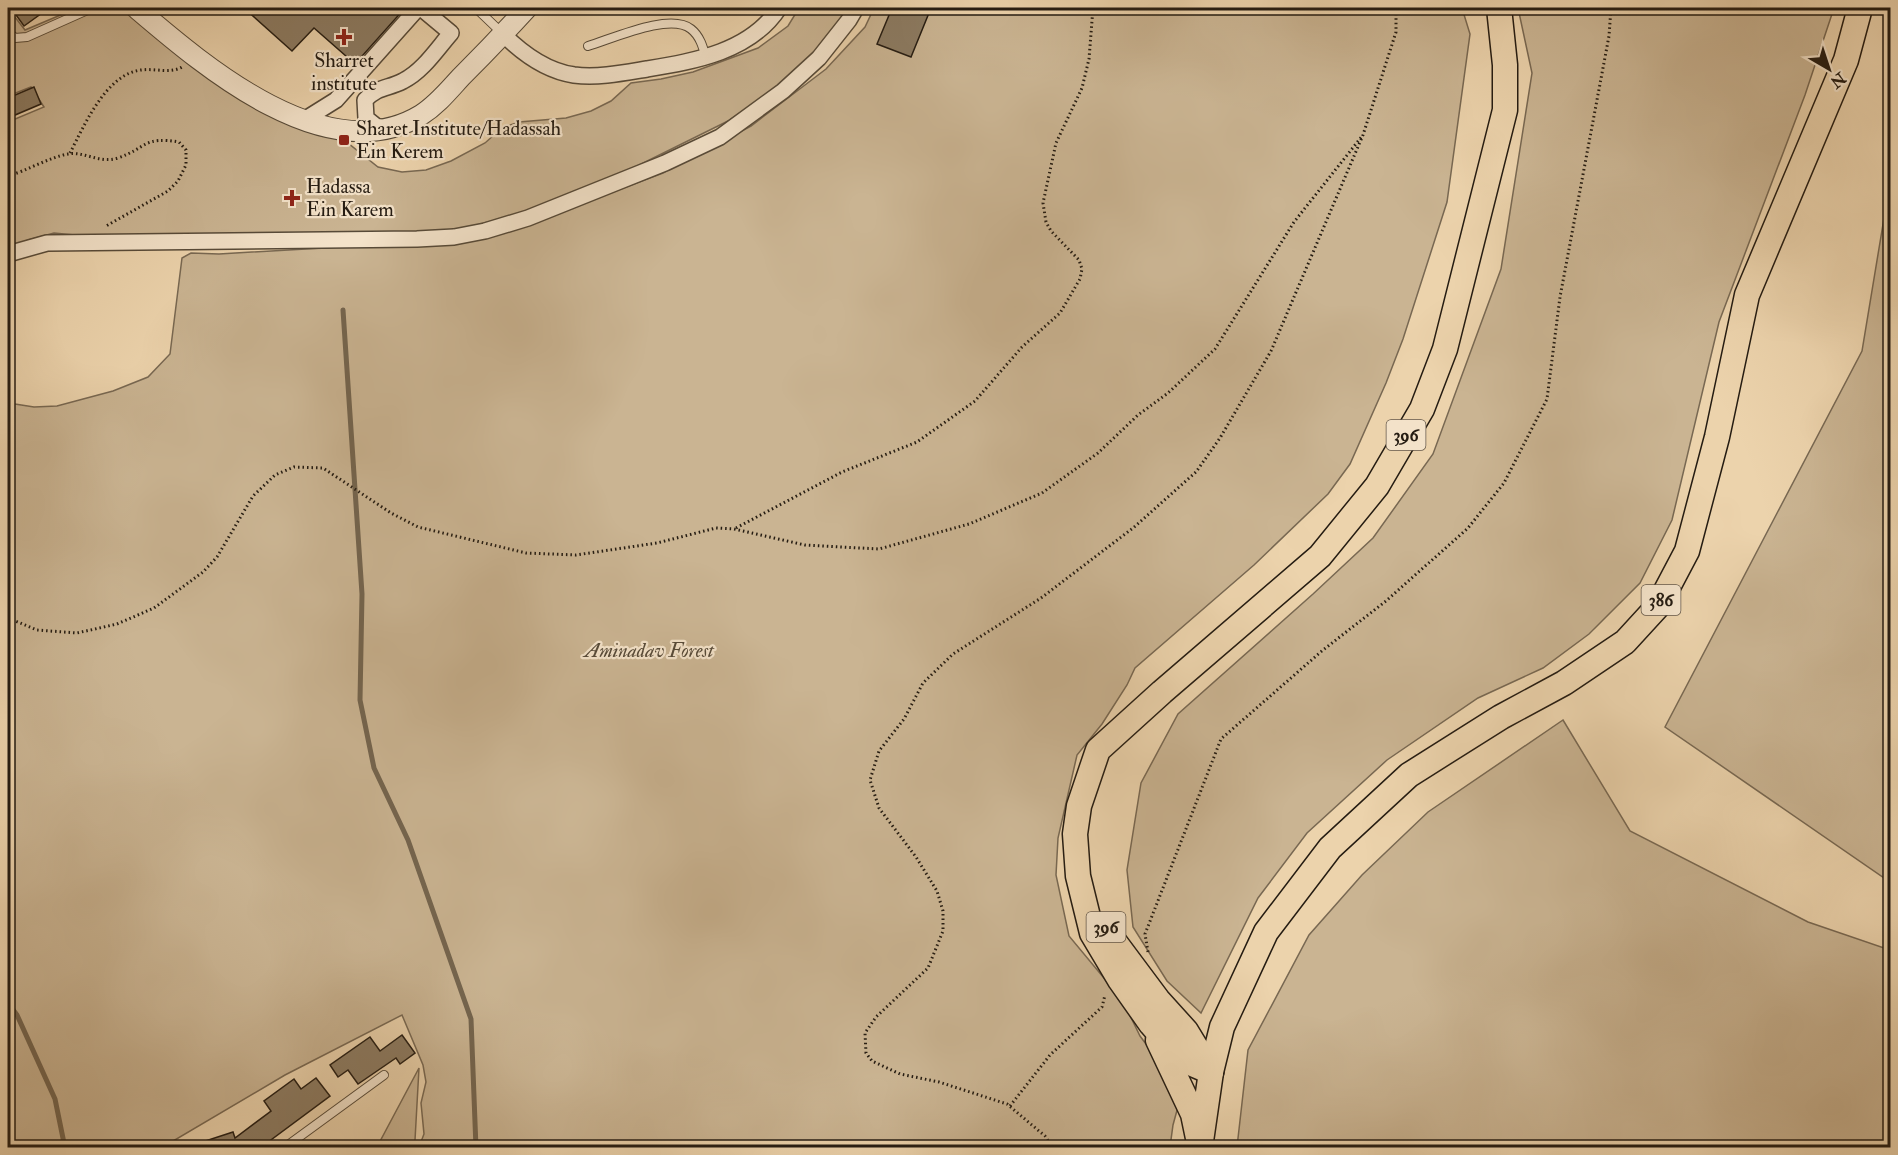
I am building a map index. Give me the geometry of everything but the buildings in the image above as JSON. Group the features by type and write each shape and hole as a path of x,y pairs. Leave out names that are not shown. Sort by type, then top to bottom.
{"main road":[{"name":"396","path":"1211,1072 1190,1063 1171,1047 1150,1024 1099,911 1091,872 1090,818 1098,750 1320,556 1377,486 1422,409 1445,349 1505,110 1505,65 1499,8"},
{"name":"386","path":"1200,1148 1211,1072 1222,1027 1266,932 1330,848 1409,775 1501,717 1564,683 1625,642 1658,606 1687,551 1717,437 1747,295 1846,60 1860,8"},
{"name":"396","path":"1128,976 1186,1031 1211,1072"},
{"path":"1150,1024 1193,1114 1200,1148"}],"street":[{"path":"136,8 232,82 274,107 304,120 345,131 387,130 407,122 434,105 527,8"},
{"path":"304,120 336,100 420,8 451,33 415,72 402,81 380,88 365,100 366,118 375,126 387,130"},
{"path":"503,34 530,57 572,75 596,76 706,58 751,38 779,8"},
{"path":"8,254 47,243 454,237 507,225 665,163 720,137 783,91 819,58 856,8"}],"lane":[{"path":"8,32 15,38 27,37 92,8"},
{"path":"480,12 503,34"},
{"path":"588,46 662,23 675,23 690,27 698,36 706,58"},
{"path":"284,1148 384,1075"}],"path":[{"path":"734,529 842,472 917,442 975,401 1022,347 1060,313 1080,279 1082,269 1079,260 1051,231 1046,222 1043,203 1056,143 1082,88 1089,59 1093,8"},
{"path":"1053,1148 1045,1136 1010,1106 939,1082 900,1074 872,1060 866,1053 865,1033 876,1017 928,968 943,931 943,911 937,891 916,856 879,808 870,780 879,751 904,719 923,683 953,654 1041,598 1133,528 1196,472 1220,438 1271,351 1363,135 1396,32 1396,8"},
{"path":"1010,1106 1050,1055 1102,1007 1106,989 1128,976 1145,961 1149,950 1144,934 1221,739 1323,650 1386,601 1468,528 1504,483 1547,399 1560,297 1609,36 1611,8"},
{"path":"70,153 93,108 123,75 140,70 175,71 184,66 193,54"},
{"path":"8,618 37,630 77,633 117,624 154,608 203,572 217,557 253,496 275,475 294,467 323,468 391,513 418,527 526,553 576,555 657,543 716,528 734,529 806,545 879,549 969,524 1042,493 1098,453 1138,415 1168,393 1215,349 1294,222 1363,135"},
{"path":"8,176 70,153 105,160 118,158 148,142 162,139 179,141 186,150 186,165 178,181 168,191 75,243"}],"green space":[{"path":"8,8 25,30 77,8 128,8 197,68 339,136 378,167 402,172 426,170 451,161 485,143 502,128 519,122 566,118 591,111 611,101 631,83 693,72 758,48 788,26 799,8 850,8 811,60 781,85 728,121 607,181 575,191 528,212 451,233 96,237 54,233 28,240 8,249 8,122 44,107 31,87 8,96"},
{"name":"Aminadav Forest","path":"874,8 1462,8 1470,34 1447,202 1403,339 1350,464 1328,494 1254,565 1135,668 1102,724 1077,755 1058,838 1056,875 1069,936 1123,1001 1140,1036 1182,1092 1170,1147 419,1147 424,1134 421,1103 426,1082 423,1065 402,1015 285,1075 163,1147 8,1147 8,400 15,404 34,407 57,406 113,391 148,377 170,354 182,258 191,253 219,254 375,245 453,244 487,238 663,173 751,126 826,69 865,27"},
{"path":"1518,8 1834,8 1805,95 1719,322 1672,520 1640,583 1589,634 1543,668 1478,698 1387,760 1307,833 1258,898 1201,1013 1167,981 1133,927 1127,870 1141,783 1178,714 1373,538 1433,454 1501,269 1532,73"},
{"path":"1890,182 1890,882 1665,727 1862,351"},
{"path":"1563,720 1630,831 1808,922 1890,950 1890,1147 1237,1147 1248,1050 1309,935 1362,875 1428,812"},
{"path":"419,1068 415,1140 412,1147 377,1147"}],"waterway":[{"path":"343,310 362,594 360,700 374,768 408,840 471,1019 476,1148"},
{"path":"8,1003 17,1015 55,1099 65,1148"}],"place":[{"name":"Sharret institute","path":"344,37"},
{"name":"Sharet Institute/Hadassah Ein Kerem","path":"344,140"},
{"name":"Hadassa Ein Karem","path":"292,198"}]}
